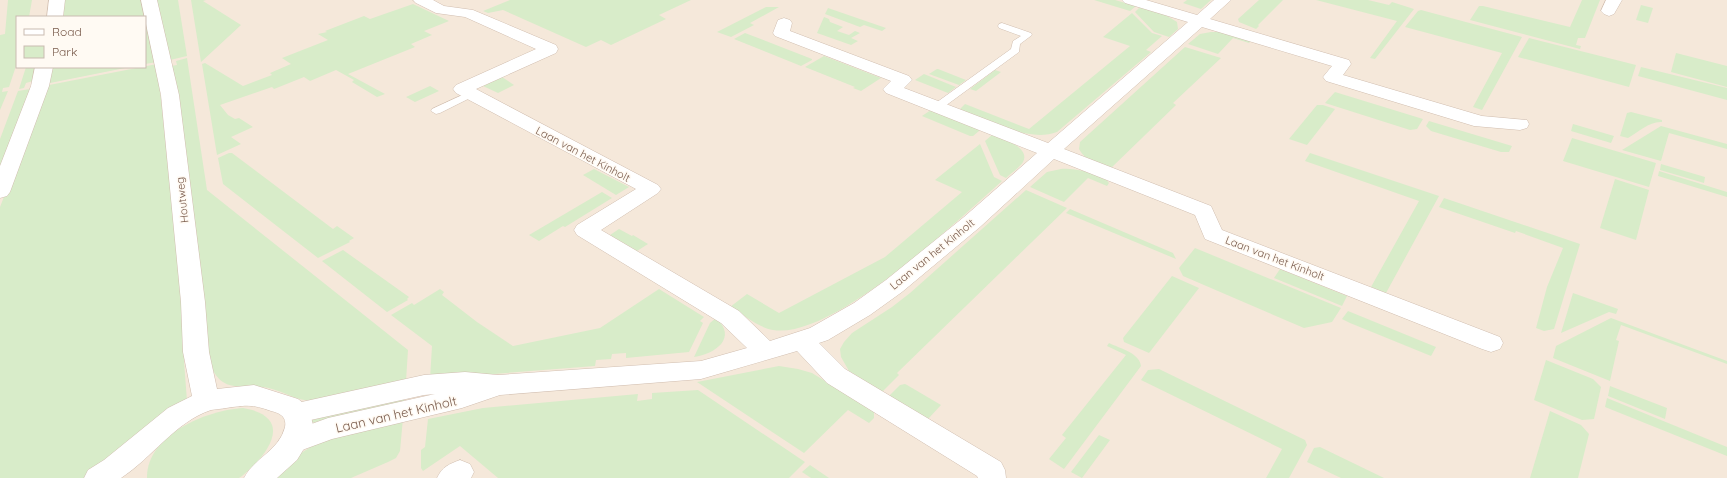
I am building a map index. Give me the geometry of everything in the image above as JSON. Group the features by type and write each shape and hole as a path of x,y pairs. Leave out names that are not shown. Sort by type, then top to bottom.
{"street":[{"path":"55,16 57,0"},
{"name":"Houtweg","path":"149,0 170,95 193,302 196,352 206,401"},
{"path":"421,0 441,10 472,14 550,49 462,89 471,94"},
{"path":"1130,0 1343,64 1332,77 1480,122 1520,124"},
{"name":"Laan van het Kinholt","path":"297,413 417,386 465,382 498,385 701,370 766,352 819,334 862,309 894,286 972,222 1223,0"},
{"name":"Laan van het Kinholt","path":"784,23 781,33 903,80 892,89 1204,211 1213,234 1491,343"},
{"path":"0,192 40,86 44,68"},
{"name":"Laan van het Kinholt","path":"471,94 651,190 584,230 730,317 766,352"},
{"path":"801,340 836,376 991,470 992,478"},
{"name":"Laan van het Kinholt","path":"294,442 328,429 462,398 498,385"},
{"path":"98,478 114,468 178,415 206,401 254,395 289,406 297,413 299,425 294,442 277,463 258,478"}],"lane":[{"path":"936,107 1016,50 1016,43 1028,35 1002,26"},
{"path":"436,111 471,94"}],"shaded area":[{"path":"0,0 1727,0 1727,478 0,478"}],"green space":[{"path":"8,0 32,0 29,16 16,16 16,66 9,87 3,88 2,92 8,91 0,110 0,35 5,34"},
{"path":"63,0 143,0 157,62 146,64 146,16 61,16"},
{"path":"156,0 178,0 187,56 170,60"},
{"path":"191,0 206,0 203,1 241,25 201,62"},
{"path":"510,0 691,0 659,15 666,19 611,45 601,40 586,47 503,10 488,13 483,11"},
{"path":"1094,0 1115,0 1136,6 1130,11"},
{"path":"1187,0 1211,0 1201,9 1183,3"},
{"path":"1259,0 1283,0 1258,25 1259,26 1256,29 1239,22 1238,19"},
{"path":"1316,0 1368,0 1389,5 1392,2 1414,9 1375,59 1370,58 1397,21"},
{"path":"1582,0 1600,0 1585,38 1578,38 1576,45 1581,46 1580,49 1470,20 1479,6 1483,6 1570,27"},
{"path":"413,4 449,21 424,31 432,35 411,44 415,47 348,74 385,94 377,97 352,82 354,80 336,70 310,81 304,77 274,89 272,87 220,105 228,115 235,119 239,118 253,127 231,137 241,144 217,155 202,64 205,63 243,86 272,75 270,73 291,64 282,58 328,40 318,34 327,32 325,31 364,16 370,19"},
{"path":"1641,5 1653,8 1648,23 1636,20"},
{"path":"766,7 779,7 750,23 754,25 731,37 717,32"},
{"path":"1140,7 1164,14 1177,22 1178,29 1169,37 1154,32 1135,12"},
{"path":"828,8 886,28 882,31 864,25 860,27 825,14"},
{"path":"1421,10 1522,37 1482,110 1473,107 1502,53 1405,27 1418,11"},
{"path":"1132,13 1152,33 1162,36 1146,50 1151,52 1057,132 1046,135 1021,133 959,110 965,104 1029,129 1130,46 1103,37"},
{"path":"824,17 829,19 830,22 843,27 837,31 849,35 855,31 860,33 851,38 858,41 851,45 817,33"},
{"path":"1220,32 1251,41 1249,43 1233,38 1218,54 1188,44 1200,34"},
{"path":"745,33 812,60 801,66 734,39"},
{"path":"1529,38 1636,65 1629,87 1518,57"},
{"path":"1185,47 1221,58 1173,103 1176,105 1110,169 1092,162 1085,156 1079,149 1080,142"},
{"path":"1676,53 1727,66 1727,87 1671,72"},
{"path":"824,56 881,78 861,91 853,88 855,87 805,67"},
{"path":"187,58 207,190 408,350 406,381 316,401 309,401 298,399 272,389 228,384 221,381 215,374 210,363 171,66 177,65 176,61"},
{"path":"157,64 183,295 184,361 187,401 85,478 0,478 0,207 26,141 44,86 136,68 146,68 146,66"},
{"path":"1641,67 1727,88 1727,100 1638,76"},
{"path":"26,68 37,68 33,81 26,83 24,88 19,89"},
{"path":"50,68 125,68 45,84"},
{"path":"937,69 966,80 959,85 929,74"},
{"path":"995,70 1001,72 976,91 970,89"},
{"path":"924,74 956,87 948,93 915,80"},
{"path":"502,77 514,85 498,93 483,86"},
{"path":"430,86 439,91 415,102 406,97"},
{"path":"30,89 0,170 0,139 18,91"},
{"path":"1335,92 1423,119 1417,129 1410,130 1325,103"},
{"path":"1317,105 1323,105 1335,109 1307,145 1289,139"},
{"path":"931,110 979,129 979,131 973,136 970,136 922,116"},
{"path":"1631,112 1662,120 1662,122 1653,123 1628,138 1620,136 1627,113"},
{"path":"1429,121 1512,146 1509,152 1501,152 1431,131 1426,126"},
{"path":"1573,124 1614,136 1611,143 1571,131"},
{"path":"1661,126 1727,144 1727,149 1669,133 1661,161 1622,150"},
{"path":"993,134 1014,144 1023,152 1023,162 1006,178 1000,175 985,141"},
{"path":"1572,138 1656,163 1649,187 1563,161"},
{"path":"980,144 994,177 1002,181 926,248 894,274 860,298 828,316 798,328 773,330 757,324 730,307 747,294 779,313 885,257 962,192 935,180"},
{"path":"232,153 333,229 337,226 354,238 349,241 350,242 318,258 223,184 218,158"},
{"path":"1310,153 1439,196 1386,293 1371,287 1419,201 1305,161"},
{"path":"1661,164 1705,177 1704,183 1660,170"},
{"path":"594,169 629,187 616,195 583,175"},
{"path":"1061,169 1080,170 1101,176 1109,183 1107,186 1088,178 1064,202 1030,187 1047,172"},
{"path":"1659,171 1727,192 1727,197 1658,176"},
{"path":"1615,179 1649,190 1636,240 1600,228"},
{"path":"1026,190 1067,208 897,373 899,375 882,392 849,371 841,357 840,349 852,333 892,307 910,293"},
{"path":"602,192 612,198 539,241 529,235"},
{"path":"1444,198 1580,244 1554,329 1544,331 1536,328 1547,287 1563,248 1516,231 1515,233 1439,207"},
{"path":"1070,209 1173,253 1176,259 1066,213"},
{"path":"619,229 648,244 637,251 610,235"},
{"path":"1195,248 1341,308 1332,322 1304,328 1183,276 1179,268"},
{"path":"343,250 409,297 407,299 408,300 387,312 322,261"},
{"path":"1280,269 1347,296 1342,306 1274,278"},
{"path":"1172,276 1199,288 1149,353 1124,342 1123,338"},
{"path":"440,289 444,292 442,295 477,322 513,346 600,328 659,289 704,317 700,321 703,323 689,352 626,358 626,353 612,354 611,359 596,360 595,366 430,379 432,346 391,315 412,303 414,305"},
{"path":"1573,293 1618,309 1616,314 1609,312 1561,333"},
{"path":"1348,311 1436,347 1431,356 1350,323 1342,319"},
{"path":"716,318 722,325 725,332 721,344 716,349 694,357 710,323"},
{"path":"1611,318 1727,361 1727,364 1621,325 1616,340 1619,341 1610,381 1553,358 1556,346"},
{"path":"1109,343 1133,354 1140,361 1141,366 1064,469 1049,459 1066,438 1062,435 1126,355 1107,346"},
{"path":"1546,360 1593,379 1601,387 1594,419 1582,420 1534,400"},
{"path":"779,366 812,373 874,411 874,418 869,423 848,410 804,453 697,382"},
{"path":"1159,369 1305,440 1307,445 1289,478 1266,478 1282,449 1141,380 1148,370"},
{"path":"905,384 941,405 928,419 889,396 900,385"},
{"path":"1610,386 1667,408 1665,419 1608,396"},
{"path":"698,390 805,462 789,478 498,478 460,446 423,471 421,468 421,450 425,447 428,419 483,408 638,394 637,401 652,399 652,393"},
{"path":"404,395 404,402 402,404 312,423 309,419"},
{"path":"1607,398 1727,447 1727,456 1605,407"},
{"path":"243,408 259,413 269,419 273,428 272,438 268,448 261,458 242,476 239,478 147,478 149,463 157,449 167,437 197,420 228,410"},
{"path":"1550,411 1581,425 1589,434 1578,478 1530,478"},
{"path":"403,418 400,451 396,458 388,462 351,478 274,478 298,455 320,441"},
{"path":"1099,435 1110,440 1082,478 1071,472"},
{"path":"1320,447 1384,478 1341,478 1307,462 1314,448"},
{"path":"810,465 829,478 811,478 802,472"}]}
